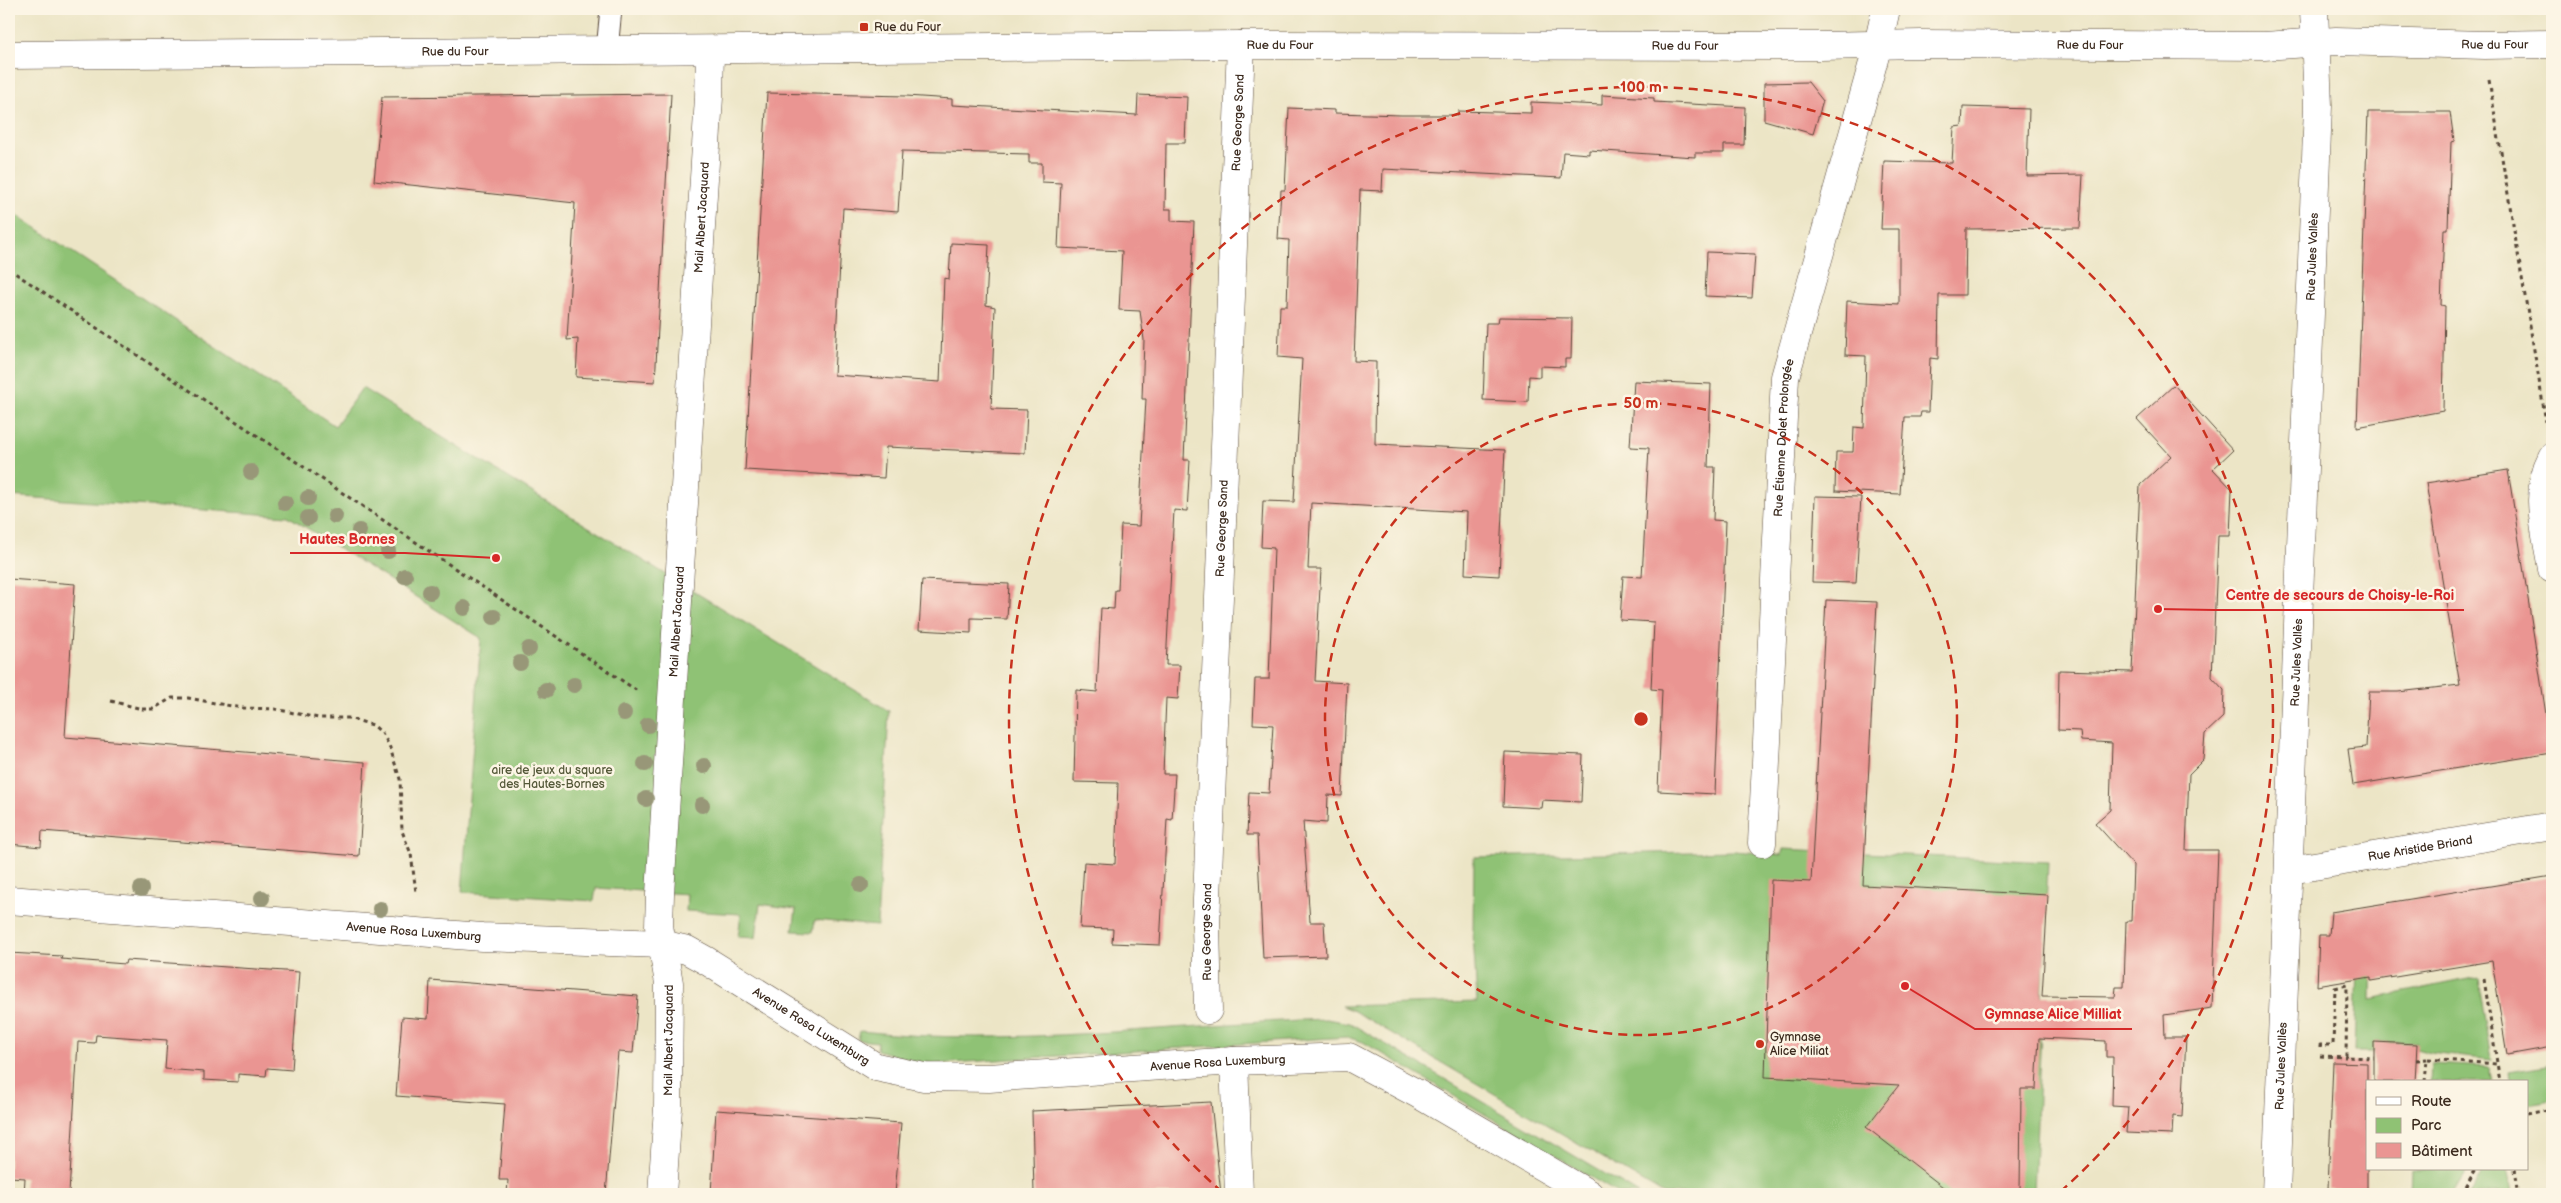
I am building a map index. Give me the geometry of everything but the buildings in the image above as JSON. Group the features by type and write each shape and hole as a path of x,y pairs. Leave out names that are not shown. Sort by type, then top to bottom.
{"street":[{"name":"Rue Étienne Dolet Prolongée","path":"1762,842 1782,398 1785,377 1878,45 1886,9"},
{"name":"Rue Jules Vallès","path":"2276,1194 2318,106 2314,9"},
{"name":"Rue du Four","path":"9,55 1241,45 2264,46 2315,42 2485,45 2552,44"},
{"name":"Rue George Sand","path":"1208,1010 1206,924 1241,45"},
{"name":"Mail Albert Jacquard","path":"662,1194 668,1108 669,983 661,944 660,894 709,97 710,50"},
{"path":"2552,457 2546,469 2541,492 2552,569"},
{"name":"Rue Aristide Briand","path":"2290,870 2552,826"},
{"name":"Avenue Rosa Luxemburg","path":"9,900 482,937 661,944 686,950 707,961 876,1067 924,1077 989,1078 1234,1061 1348,1057 1418,1094 1588,1194"},
{"path":"1234,1061 1239,1194"}],"lane":[{"path":"607,50 611,9"}],"path":[{"path":"2485,45 2552,457"},
{"path":"9,269 672,714"},
{"path":"111,701 142,709 153,709 172,698 188,698 230,706 275,709 318,718 348,718 373,725 382,733 389,745 400,779 402,831 411,854 416,892"},
{"path":"2484,979 2500,1080"},
{"path":"2346,1057 2347,985 2335,988 2332,1045 2320,1045 2318,1056 2346,1057 2374,1058"},
{"path":"2416,1060 2427,1059 2498,1064"},
{"path":"2426,1080 2427,1059"},
{"path":"2528,1114 2552,1109"},
{"path":"2461,1194 2475,1170"},
{"path":"2514,1170 2517,1190"}],"green space":[{"name":"aire de jeux du square des Hautes-Bornes","path":"9,210 335,426 362,388 889,711 877,926 815,920 813,932 793,931 796,909 760,904 756,938 738,937 741,914 686,911 687,894 596,888 594,901 462,892 481,638 288,516 9,496"},
{"name":"Gymnase Alice Miliat","path":"1783,849 2048,862 2034,1194 1664,1194 1354,1011 1341,1006 1477,1002 1473,933 1474,857 1734,851 1782,855"},
{"path":"2358,939 2372,940 2371,999 2478,977 2491,1060 2431,1053 2416,1049 2416,1043 2375,1042 2374,1052 2354,1052"},
{"path":"1326,1019 1350,1023 1639,1194 1619,1194 1363,1042 1347,1037 936,1064 914,1061 877,1050 878,1042 858,1040 860,1031 918,1036 1034,1036"},
{"path":"2431,1064 2489,1067 2492,1080 2430,1080"},
{"path":"2552,1065 2552,1100 2528,1104 2528,1080 2510,1080 2509,1072"},
{"path":"2412,1170 2467,1170 2453,1194 2411,1194"},
{"path":"2483,1170 2507,1170 2512,1193 2469,1194"}],"place":[{"name":"Rue du Four","path":"864,27"},
{"name":"Hautes Bornes","path":"496,558"},
{"name":"Centre de secours de Choisy-le-Roi","path":"2158,609"},
{"name":"Gymnase Alice Milliat","path":"1905,986"},
{"name":"Gymnase Alice Miliat","path":"1760,1044"}]}
